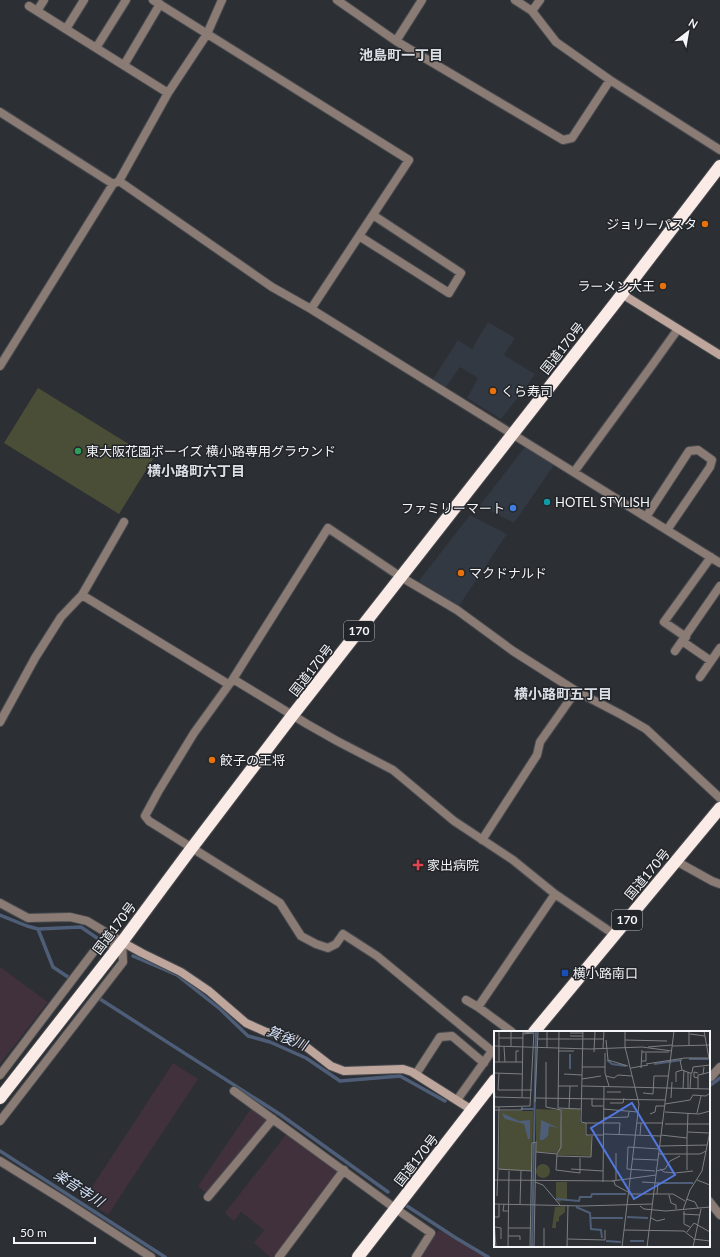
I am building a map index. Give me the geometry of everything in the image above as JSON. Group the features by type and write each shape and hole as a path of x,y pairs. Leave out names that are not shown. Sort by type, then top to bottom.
{"highway":[{"name":"国道170号","path":"0,1098 122,942 191,848 292,716 622,294 720,166"},
{"name":"国道170号","path":"535,1031 720,808"},
{"name":"国道170号","path":"358,1257 494,1081"}],"street":[{"path":"37,11 44,0"},
{"path":"66,29 84,0"},
{"path":"96,48 126,0"},
{"path":"0,366 116,183 168,93 206,34 222,0"},
{"path":"337,0 396,41 563,140 572,138 610,80"},
{"path":"396,41 422,0"},
{"path":"516,0 532,11 556,42 610,80 720,150"},
{"path":"532,11 540,0"},
{"path":"124,66 156,2 409,160 310,309"},
{"path":"29,6 168,93"},
{"path":"0,112 116,183 272,287 513,434 720,563"},
{"path":"359,236 449,293 461,273 373,215"},
{"path":"622,294 720,355"},
{"path":"574,472 678,329"},
{"path":"646,517 689,451 698,450 712,460 710,467 667,530"},
{"path":"0,722 35,658 62,617 82,595 124,522"},
{"path":"457,1100 484,1063 494,1052 371,952 343,934 336,944 328,948 316,944 301,936 280,903 149,822 145,816 194,733 230,681 328,528 401,576 457,610 513,652 576,691 646,729 720,798"},
{"path":"711,557 664,622 711,661"},
{"path":"675,651 720,586"},
{"path":"82,595 336,741 393,770 454,821 513,860 555,894 615,935"},
{"path":"700,677 720,648"},
{"path":"482,840 537,755 540,742 576,691"},
{"path":"676,861 720,884"},
{"path":"478,1007 555,894"},
{"path":"0,903 28,918 70,917 87,921 142,953 181,972 209,991 246,1023 266,1032 296,1039 331,1066 344,1071 403,1069 416,1074 472,1110"},
{"path":"0,1075 98,946 122,942"},
{"path":"0,1121 123,962 122,942"},
{"path":"466,1000 511,1031"},
{"path":"416,1074 440,1037 452,1036 484,1063"},
{"path":"710,1076 720,1067"},
{"path":"234,1091 431,1233 416,1257"},
{"path":"208,1197 274,1119"},
{"path":"0,1161 151,1257"},
{"path":"279,1257 344,1170"},
{"path":"710,1202 720,1216"}],"shaded area":[{"path":"488,322 515,338 504,355 535,374 501,419 467,398 478,378 460,367 446,387 433,379 458,340 472,349"},
{"path":"525,447 554,465 514,523 480,505"},
{"path":"470,515 507,534 459,606 418,582"},
{"path":"0,967 48,1002 0,1064"},
{"path":"173,1063 198,1079 108,1215 84,1199"},
{"path":"252,1107 267,1119 206,1193 198,1186"},
{"path":"288,1132 342,1171 274,1257 270,1257 254,1243 264,1230 241,1212 234,1221 225,1213"},
{"path":"439,1230 492,1257 419,1257"}],"green space":[{"name":"東大阪花園ボーイズ 横小路専用グラウンド","path":"38,388 153,459 119,514 4,443"}],"waterway":[{"name":"箕後川","path":"0,915 38,929 81,927 97,938"},
{"path":"38,929 53,967 68,977"},
{"name":"箕後川","path":"133,956 177,975 220,1009 248,1036 270,1042 306,1058 340,1081 400,1076 445,1101"},
{"path":"100,999 281,1115 388,1192"},
{"name":"箕後川","path":"710,1085 720,1078"},
{"name":"楽音寺川","path":"0,1151 165,1257"},
{"path":"407,1206 488,1257"}],"place":[{"name":"ジョリーパスタ","path":"705,224"},
{"name":"ラーメン大王","path":"663,286"},
{"name":"くら寿司","path":"493,391"},
{"name":"東大阪花園ボーイズ 横小路専用グラウンド","path":"78,451"},
{"name":"HOTEL STYLISH","path":"547,502"},
{"name":"ファミリーマート","path":"513,508"},
{"name":"マクドナルド","path":"461,573"},
{"name":"餃子の王将","path":"212,760"},
{"name":"家出病院","path":"418,865"},
{"name":"横小路南口","path":"565,973"}],"district":[{"name":"池島町一丁目","path":"401,55"},
{"name":"横小路町六丁目","path":"196,471"},
{"name":"横小路町五丁目","path":"563,694"}]}
